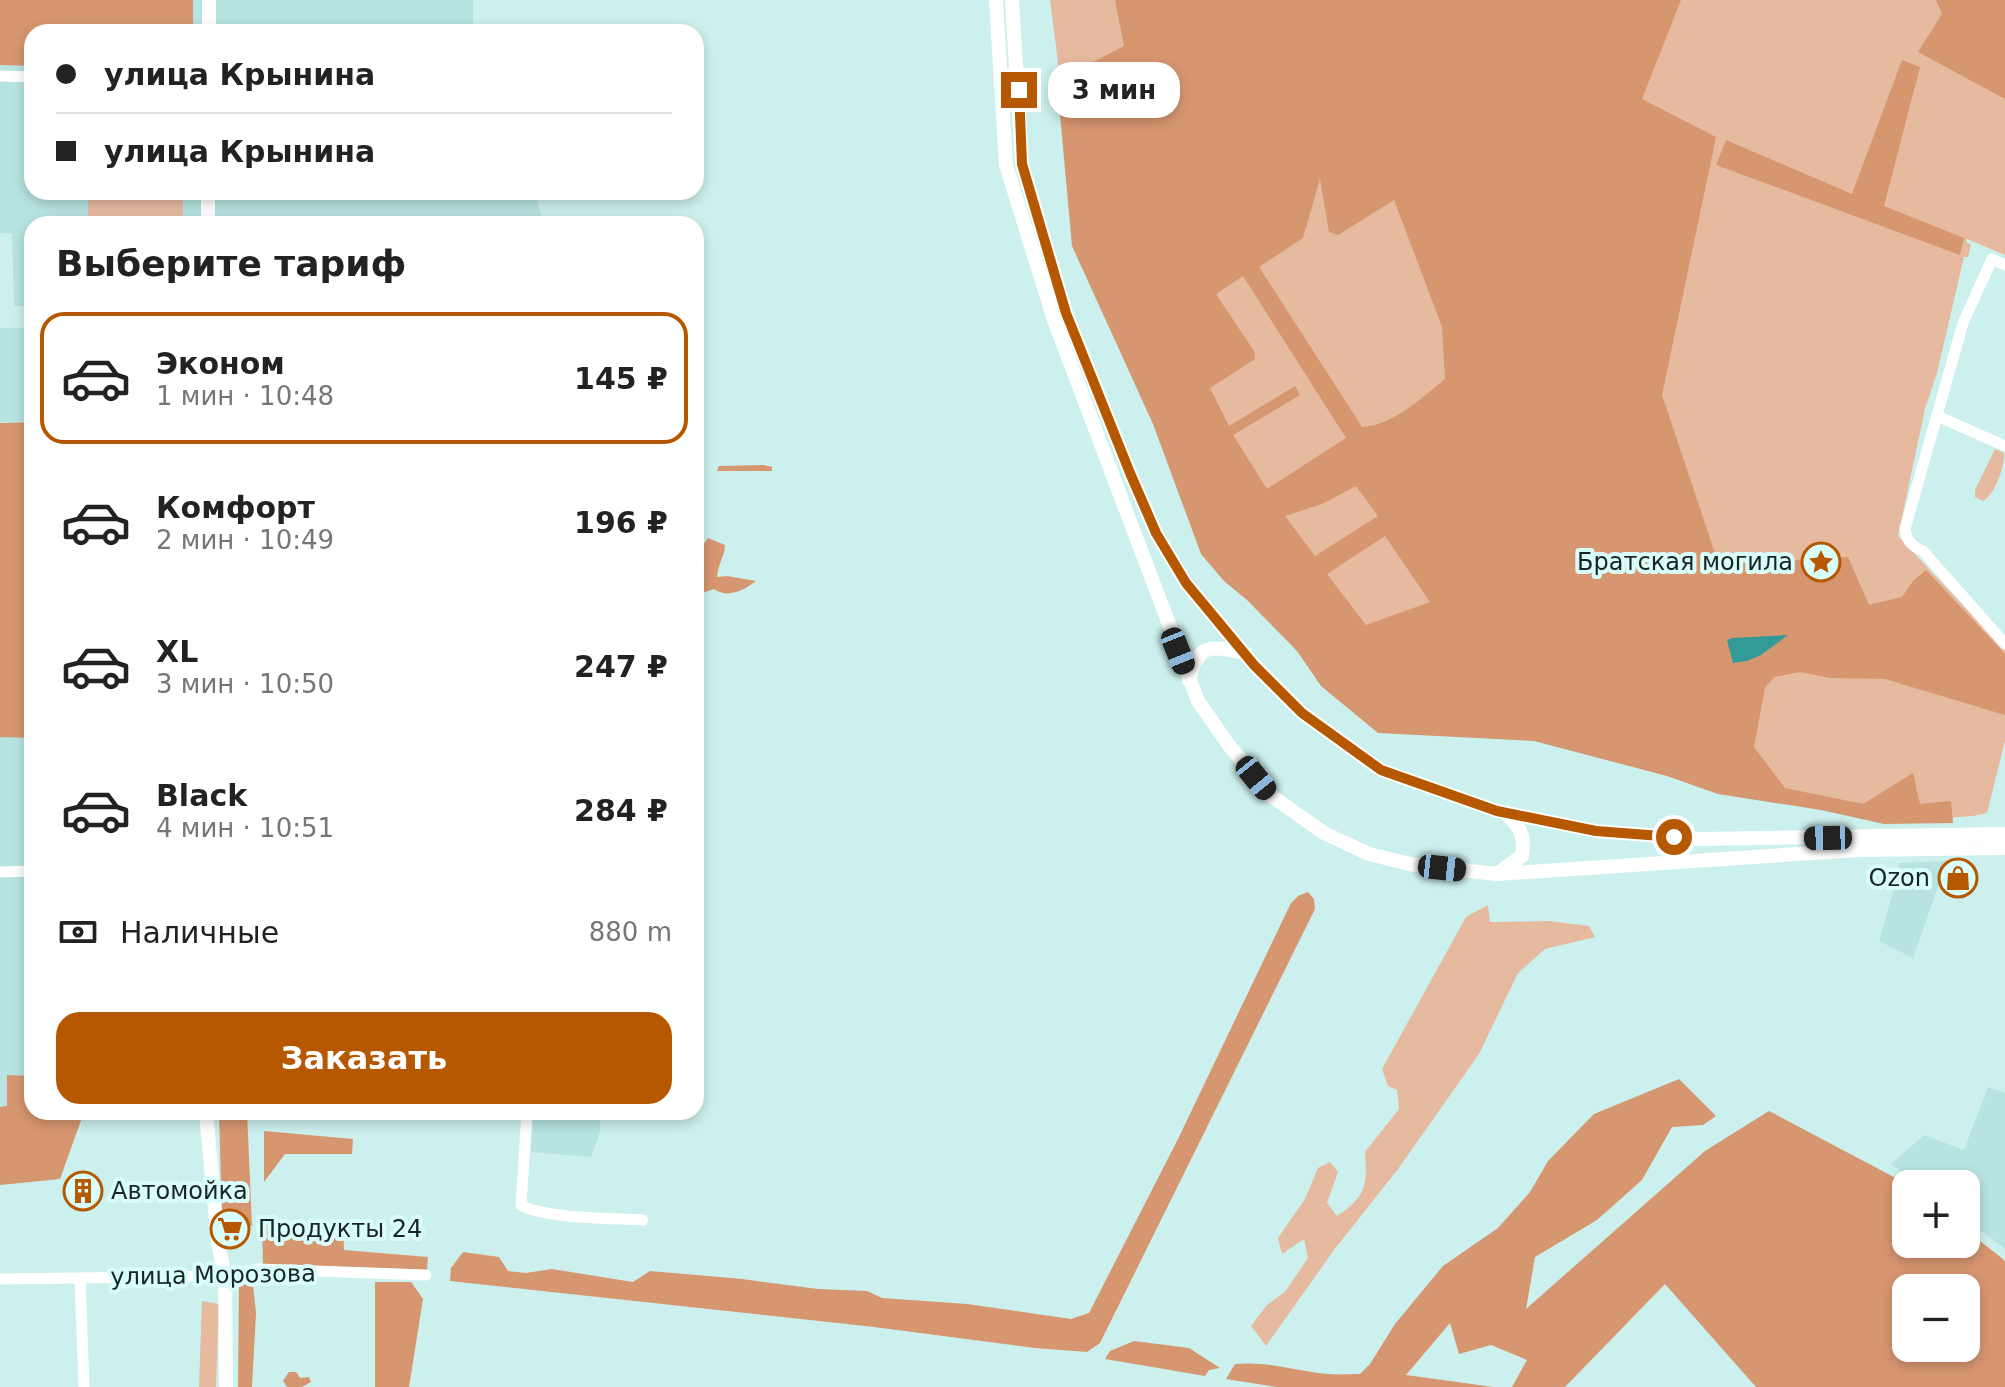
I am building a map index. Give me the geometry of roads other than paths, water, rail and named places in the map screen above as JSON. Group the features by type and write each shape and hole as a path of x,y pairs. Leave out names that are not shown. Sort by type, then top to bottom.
{"main road":[{"path":"209,0 209,24"},
{"path":"996,0 1006,165 1054,320 1198,701 1270,795 1324,833 1369,854 1414,865 1497,874 1858,850 2005,848"},
{"path":"1012,0 1022,164 1066,313 1156,533 1186,583 1245,653 1302,713 1381,770 1505,813 1596,831 1700,839 2005,834"},
{"path":"1189,680 1195,659 1205,649 1220,648 1245,653"},
{"path":"1497,874 1522,856 1525,838 1519,826 1505,813"},
{"path":"207,1120 218,1243 225,1276 226,1387"}],"street":[{"path":"0,76 24,77"},
{"path":"2005,265 1992,259 1963,323 1905,529 1912,546 1923,551 2005,644"},
{"path":"1937,416 2005,446"},
{"path":"0,872 24,871"},
{"path":"526,1120 521,1205 529,1210 643,1220"},
{"name":"улица Морозова","path":"0,1279 225,1276 258,1269 426,1275"},
{"path":"80,1278 84,1387"}],"water":[{"path":"1788,635 1761,655 1733,663 1727,640"}],"place":[{"name":"Братская могила","path":"1821,562"},
{"name":"Ozon","path":"1958,878"},
{"name":"Автомойка","path":"83,1191"},
{"name":"Продукты 24","path":"230,1229"}]}
